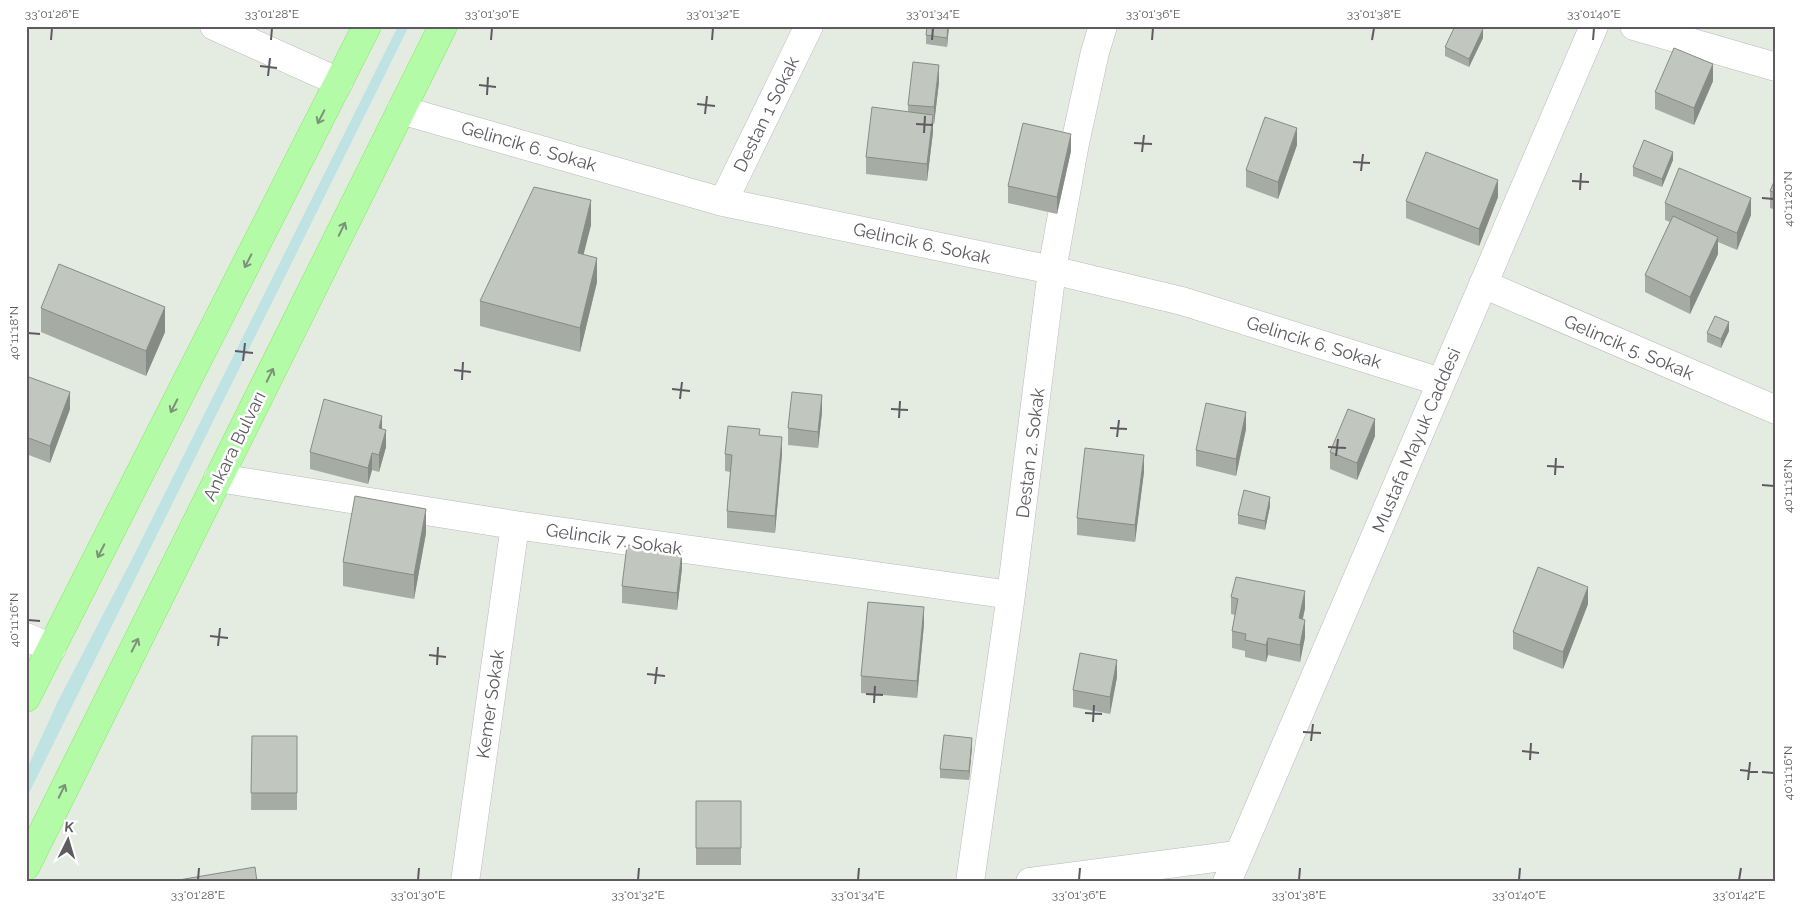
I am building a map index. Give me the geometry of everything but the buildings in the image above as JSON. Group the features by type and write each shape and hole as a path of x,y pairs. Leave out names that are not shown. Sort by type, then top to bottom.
{"main road":[{"path":"26,698 367,26"},
{"name":"Ankara Bulvarı","path":"26,866 443,26"}],"street":[{"path":"214,26 339,82"},
{"name":"Destan 1 Sokak","path":"724,202 809,26"},
{"name":"Destan 2. Sokak","path":"970,882 1011,594 1052,270 1075,142 1095,52 1104,26"},
{"name":"Mustafa Mayuk Caddesi","path":"1227,882 1594,26"},
{"path":"1634,26 1776,67"},
{"name":"Gelincik 6. Sokak","path":"401,110 724,202 1052,270 1182,301 1441,382"},
{"name":"Gelincik 5. Sokak","path":"1483,284 1776,410"},
{"name":"Gelincik 7. Sokak","path":"218,478 515,525 1011,594"},
{"name":"Kemer Sokak","path":"465,882 515,525"},
{"path":"26,637 52,648"},
{"path":"1030,882 1237,855"}],"shaded area":[{"path":"398,26 409,26 26,799 26,771 58,701 132,559"}]}
